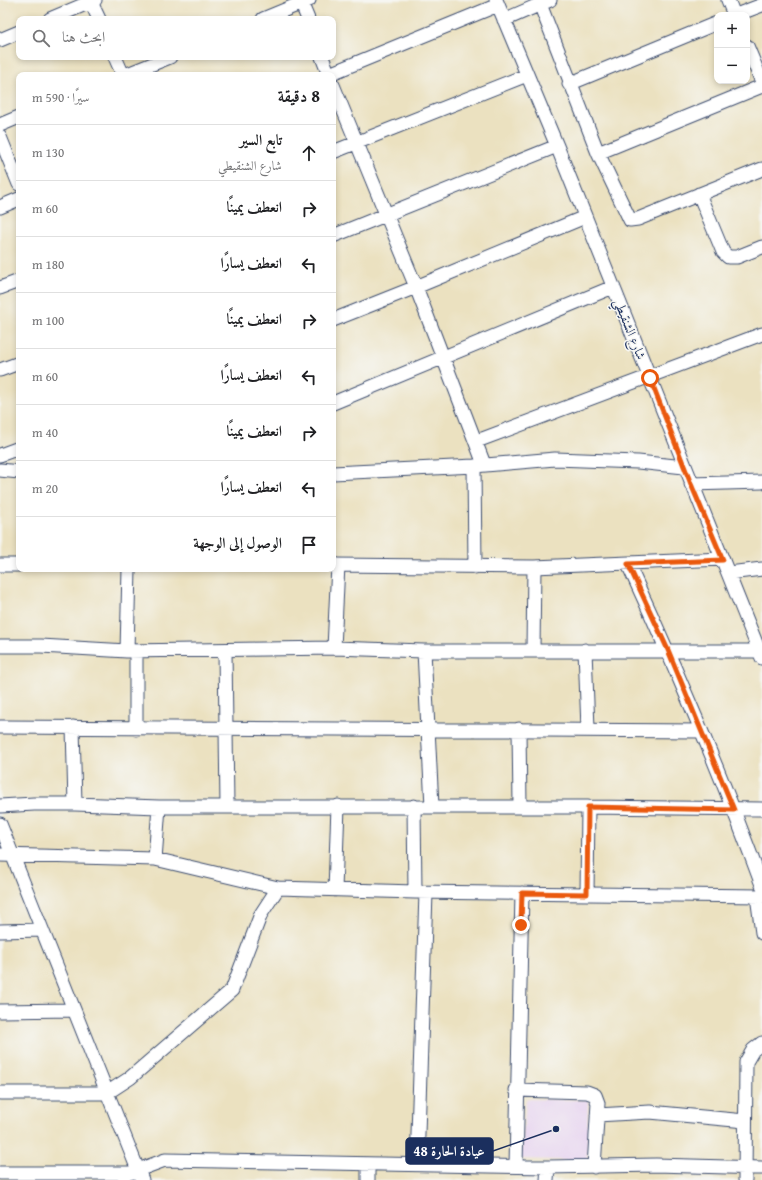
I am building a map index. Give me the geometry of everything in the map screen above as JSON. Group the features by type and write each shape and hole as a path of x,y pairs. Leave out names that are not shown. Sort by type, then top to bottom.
{"street":[{"path":"728,0 734,12"},
{"path":"57,16 92,1 98,16"},
{"path":"270,16 304,1 307,16"},
{"path":"336,74 497,2"},
{"name":"شارع الشنقيطي","path":"497,2 526,75 557,146 684,467 729,573 761,655"},
{"path":"504,20 523,5 545,2 569,84 598,153 630,220 638,219 762,170"},
{"path":"743,12 762,5"},
{"path":"569,84 714,24"},
{"path":"0,40 16,33"},
{"path":"748,48 762,82"},
{"path":"116,60 122,72"},
{"path":"132,72 162,60"},
{"path":"323,60 327,72"},
{"path":"336,151 526,75"},
{"path":"598,153 762,86"},
{"path":"336,93 387,214 442,357 477,441 479,465 475,567"},
{"path":"0,125 16,118"},
{"path":"0,137 16,177"},
{"path":"336,235 557,146"},
{"path":"699,194 723,252 728,257 737,257 762,247"},
{"path":"0,207 16,200"},
{"path":"336,319 585,217"},
{"path":"0,288 16,282"},
{"path":"336,402 613,287"},
{"path":"477,441 650,378 762,334"},
{"path":"0,370 16,363"},
{"path":"0,455 16,449"},
{"path":"336,473 555,459 638,462 684,467"},
{"path":"0,470 16,472"},
{"path":"691,484 762,482"},
{"path":"336,565 534,567 723,560"},
{"path":"0,564 16,565"},
{"path":"628,564 668,650 734,810 760,892 762,933"},
{"path":"533,650 534,567"},
{"path":"729,573 761,570"},
{"path":"129,572 136,729"},
{"path":"334,648 335,572"},
{"path":"0,646 41,646 132,651 225,651 334,648 424,651 668,650 761,655"},
{"path":"585,650 588,729"},
{"path":"225,651 227,806"},
{"path":"424,651 432,806"},
{"path":"0,727 136,729 701,730"},
{"path":"73,727 74,804"},
{"path":"519,729 520,806"},
{"path":"0,806 74,804 159,807 520,806 734,810 762,809"},
{"path":"335,890 338,806"},
{"path":"414,806 421,892 417,1164"},
{"path":"155,859 159,807"},
{"path":"587,894 588,807"},
{"path":"0,824 6,855 42,930 140,1175"},
{"path":"6,855 155,859 278,888 421,892 587,894 760,892"},
{"path":"0,1093 107,1093 130,1078 232,990 261,914 278,888"},
{"path":"516,1166 516,1090 519,1050 522,893"},
{"path":"0,931 42,930"},
{"path":"0,1011 73,1010"},
{"path":"745,1174 746,1062 753,1050 762,1043"},
{"path":"516,1090 587,1092 595,1095 598,1103 594,1167"},
{"path":"597,1116 650,1112 745,1121"},
{"path":"0,1173 130,1173 140,1175 158,1161 165,1160 516,1166 547,1173 594,1167 656,1165 745,1174 762,1168"},
{"path":"368,1164 368,1180"}],"shaded area":[{"path":"526,1099 588,1100 587,1161 521,1159"}],"place":[{"name":"عيادة الحارة 48","path":"556,1129"}],"route":[{"path":"521,925 522,893 587,894 588,807 734,810 668,650 628,564 723,560 691,484 650,378"}]}
